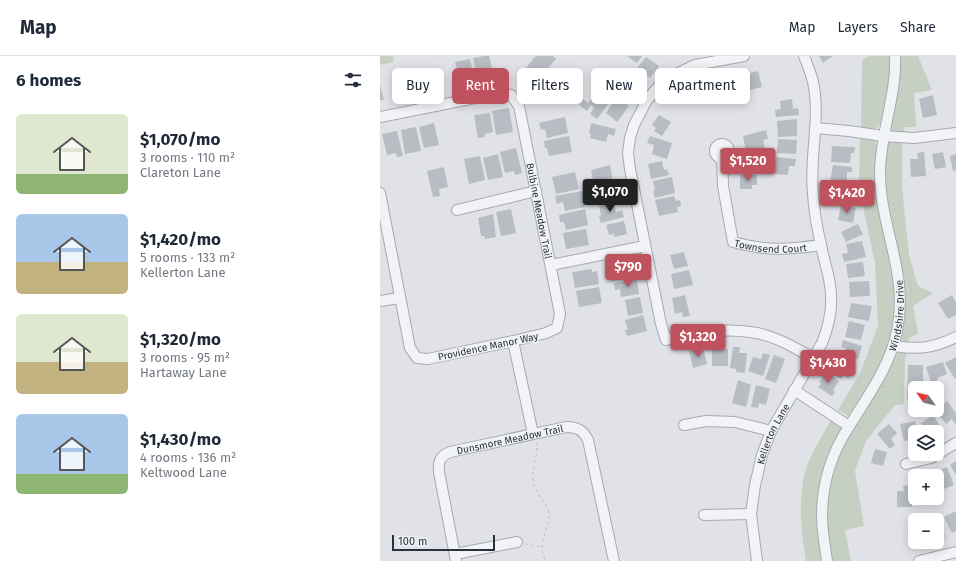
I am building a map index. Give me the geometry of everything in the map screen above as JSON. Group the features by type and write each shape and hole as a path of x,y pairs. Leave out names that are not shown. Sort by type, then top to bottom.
{"street":[{"path":"647,99 658,86 681,71 695,65 744,56"},
{"name":"Kellerton Lane","path":"757,561 751,514 755,485 762,455 771,431 813,358 826,331 831,309 832,296 830,279 821,245 812,193 815,111 813,82 804,56"},
{"name":"Windshire Drive","path":"827,561 822,516 824,492 832,460 849,426 882,374 897,346 900,312 899,275 884,213 880,173 883,136 894,85 895,56"},
{"name":"Bulbine Meadow Trail","path":"380,117 500,92 511,95 519,106 551,265 560,314 557,328"},
{"path":"644,104 634,125 628,153 645,246 661,324 666,340 688,334 721,331 757,333 775,339 813,358"},
{"path":"815,128 914,138 956,133"},
{"name":"Townsend Court","path":"722,158 723,186 733,242 754,247 774,249 793,249 821,245"},
{"path":"457,210 536,191"},
{"path":"380,193 399,298 380,301"},
{"path":"551,265 645,246"},
{"name":"Providence Manor Way","path":"399,298 410,348 417,358 428,359 513,341 546,333 557,328"},
{"path":"897,346 911,349 943,344 956,337"},
{"path":"513,341 534,434"},
{"path":"794,390 849,426"},
{"path":"684,425 706,421 735,422 771,431"},
{"name":"Dunsmore Meadow Trail","path":"456,558 439,472 438,464 440,458 450,452 566,427 575,427 585,433 588,440 614,561"},
{"path":"906,464 931,458 956,443"},
{"path":"704,516 751,514"},
{"path":"456,558 517,542"},
{"path":"919,561 956,552"}],"path":[{"path":"891,197 897,215 895,222"},
{"path":"903,260 911,281 911,297 908,309"},
{"path":"893,368 900,357 897,346"},
{"path":"847,447 877,402 891,374"},
{"path":"534,434 537,450 533,474 534,485 549,514 549,520 542,541 545,561"},
{"path":"517,542 542,547"}],"green space":[{"path":"380,56 393,56 394,62 380,65"},
{"path":"869,56 889,56 889,83 886,101 879,126 874,129 861,127 862,60"},
{"path":"898,56 918,56 932,90 914,93 916,127 905,127 903,134 890,130"},
{"path":"860,137 871,138 875,141 877,147 876,175 878,203 894,281 896,299 892,336 884,361 867,392 852,414 848,416 838,410 860,373 878,326 875,263 859,189"},
{"path":"891,141 902,142 902,187 909,255 918,286 933,293 913,306 918,334 909,338 908,345 901,339 886,209 884,169 887,145"},
{"path":"899,353 906,353 904,404 894,406 866,441 855,471 864,526 845,530 851,561 831,561 824,519 829,477 844,443 884,380 896,355"},
{"path":"831,420 841,426 842,430 825,465 817,501 817,531 822,561 806,561 801,516 803,483 805,472 816,446"}],"building":[{"path":"489,56 492,68 475,68 473,58"},
{"path":"536,56 553,56 556,59 548,68 526,68"},
{"path":"627,56 642,56 637,63"},
{"path":"819,56 833,56 823,63"},
{"path":"646,57 659,66 655,68 655,71 650,78 647,76 647,68 637,68"},
{"path":"470,59 472,68 457,68 455,62"},
{"path":"758,71 762,87 750,90 750,73"},
{"path":"380,85 384,100 380,100"},
{"path":"933,95 937,115 923,118 919,99"},
{"path":"583,99 588,103 591,99 591,104 608,104 597,119 590,114 594,108 591,105 587,111 578,104 583,104"},
{"path":"792,99 793,109 798,108 799,115 776,117 775,110 781,109 780,101"},
{"path":"612,104 626,104 629,106 617,122 606,113"},
{"path":"509,108 513,132 496,135 492,111"},
{"path":"490,113 493,132 485,134 485,137 478,138 474,115"},
{"path":"659,115 671,122 662,136 654,131 656,128 652,125"},
{"path":"565,117 568,133 547,138 545,129 541,130 539,123"},
{"path":"797,119 797,136 778,137 777,121"},
{"path":"434,123 439,145 424,148 419,127"},
{"path":"591,123 616,129 614,136 608,134 606,142 590,138 591,134 589,134"},
{"path":"416,127 421,151 405,154 401,130"},
{"path":"766,130 768,139 763,140 765,148 746,152 743,136"},
{"path":"397,131 403,156 397,157 396,153 387,155 382,134"},
{"path":"569,136 572,152 549,156 547,148 545,148 544,141"},
{"path":"650,136 672,143 667,159 652,154 654,145 647,143"},
{"path":"778,139 797,140 796,154 777,153"},
{"path":"832,146 855,147 854,153 851,153 850,163 831,162"},
{"path":"516,148 522,173 515,175 514,171 505,173 500,152"},
{"path":"924,152 926,176 911,177 910,159 918,159 917,153"},
{"path":"943,152 946,167 935,169 932,154"},
{"path":"498,154 503,177 488,180 483,158"},
{"path":"956,154 956,170 953,171 950,156"},
{"path":"743,155 757,155 757,171 744,171"},
{"path":"480,156 485,180 469,184 464,159"},
{"path":"776,157 796,159 795,166 789,166 788,175 775,174"},
{"path":"662,161 664,170 667,169 669,175 651,179 648,164"},
{"path":"610,165 613,181 594,186 591,170"},
{"path":"833,165 852,167 852,172 847,172 847,183 830,182"},
{"path":"444,167 448,187 439,189 440,196 433,197 427,171"},
{"path":"575,172 579,189 556,194 552,177"},
{"path":"740,175 757,175 757,185 752,185 752,189 740,189"},
{"path":"672,177 675,193 655,198 653,181"},
{"path":"615,184 619,199 606,202 602,187"},
{"path":"845,186 847,202 833,203 831,188"},
{"path":"582,191 585,207 565,211 563,202 557,204 555,196"},
{"path":"674,196 676,201 680,200 681,206 677,207 678,212 659,216 655,200"},
{"path":"614,203 616,212 622,210 624,217 601,223 599,206"},
{"path":"841,205 856,208 853,223 838,220"},
{"path":"511,209 516,233 501,236 496,212"},
{"path":"585,209 588,225 566,230 564,222 560,222 559,215"},
{"path":"493,214 496,237 485,239 484,236 481,236 478,218"},
{"path":"624,221 627,234 614,237 614,234 609,235 606,225"},
{"path":"858,224 863,234 846,242 841,232"},
{"path":"586,229 589,245 566,249 563,233"},
{"path":"862,241 866,257 844,262 842,254 848,253 846,244"},
{"path":"684,252 688,266 674,269 670,255"},
{"path":"627,261 628,270 634,269 636,276 612,281 611,265"},
{"path":"863,262 865,276 848,278 846,264"},
{"path":"592,269 592,272 597,271 599,284 575,288 572,272"},
{"path":"689,270 693,285 674,289 671,274"},
{"path":"637,280 639,294 621,297 620,289 615,290 614,283"},
{"path":"869,281 870,296 850,297 849,282"},
{"path":"599,287 602,303 579,307 576,291"},
{"path":"685,295 690,316 683,317 682,312 675,314 672,298"},
{"path":"952,295 956,302 956,315 948,319 938,303"},
{"path":"640,297 643,313 628,316 625,300"},
{"path":"851,303 872,306 869,321 848,317"},
{"path":"643,315 647,331 627,336 625,330 628,330 625,320"},
{"path":"849,321 865,325 861,340 845,337"},
{"path":"843,340 862,346 858,359 843,355 846,348 841,347"},
{"path":"733,347 740,347 739,353 747,353 745,373 736,372 736,369 730,368"},
{"path":"703,348 707,364 693,368 689,351"},
{"path":"712,349 728,349 728,366 712,366"},
{"path":"763,353 770,355 763,376 748,371 753,357 761,359"},
{"path":"774,355 785,359 776,383 765,379"},
{"path":"956,357 956,379 955,379 945,363"},
{"path":"838,358 854,369 848,378 844,375 841,379 829,371"},
{"path":"943,362 947,374 937,378 938,381 931,381 926,367"},
{"path":"908,365 923,365 923,381 908,381 907,399"},
{"path":"826,372 839,381 833,390 835,392 832,396 818,387 821,384 819,382"},
{"path":"738,380 751,385 746,407 732,403"},
{"path":"756,385 770,389 766,405 759,403 758,408 751,407"},
{"path":"947,401 956,413 956,425 952,419 946,424 940,417 944,417 944,404"},
{"path":"930,417 934,417 939,425 922,425 921,423"},
{"path":"915,421 916,425 908,425 908,440 904,441 900,424"},
{"path":"889,424 897,433 891,439 895,445 890,449 877,434"},
{"path":"875,449 887,452 883,466 871,463"},
{"path":"956,461 956,475 950,465"},
{"path":"947,467 954,485 944,489 944,469 942,469"},
{"path":"908,485 908,505 912,505 912,507 897,507 897,491 904,491 903,486"},
{"path":"956,511 956,531 952,533 944,517"}]}
